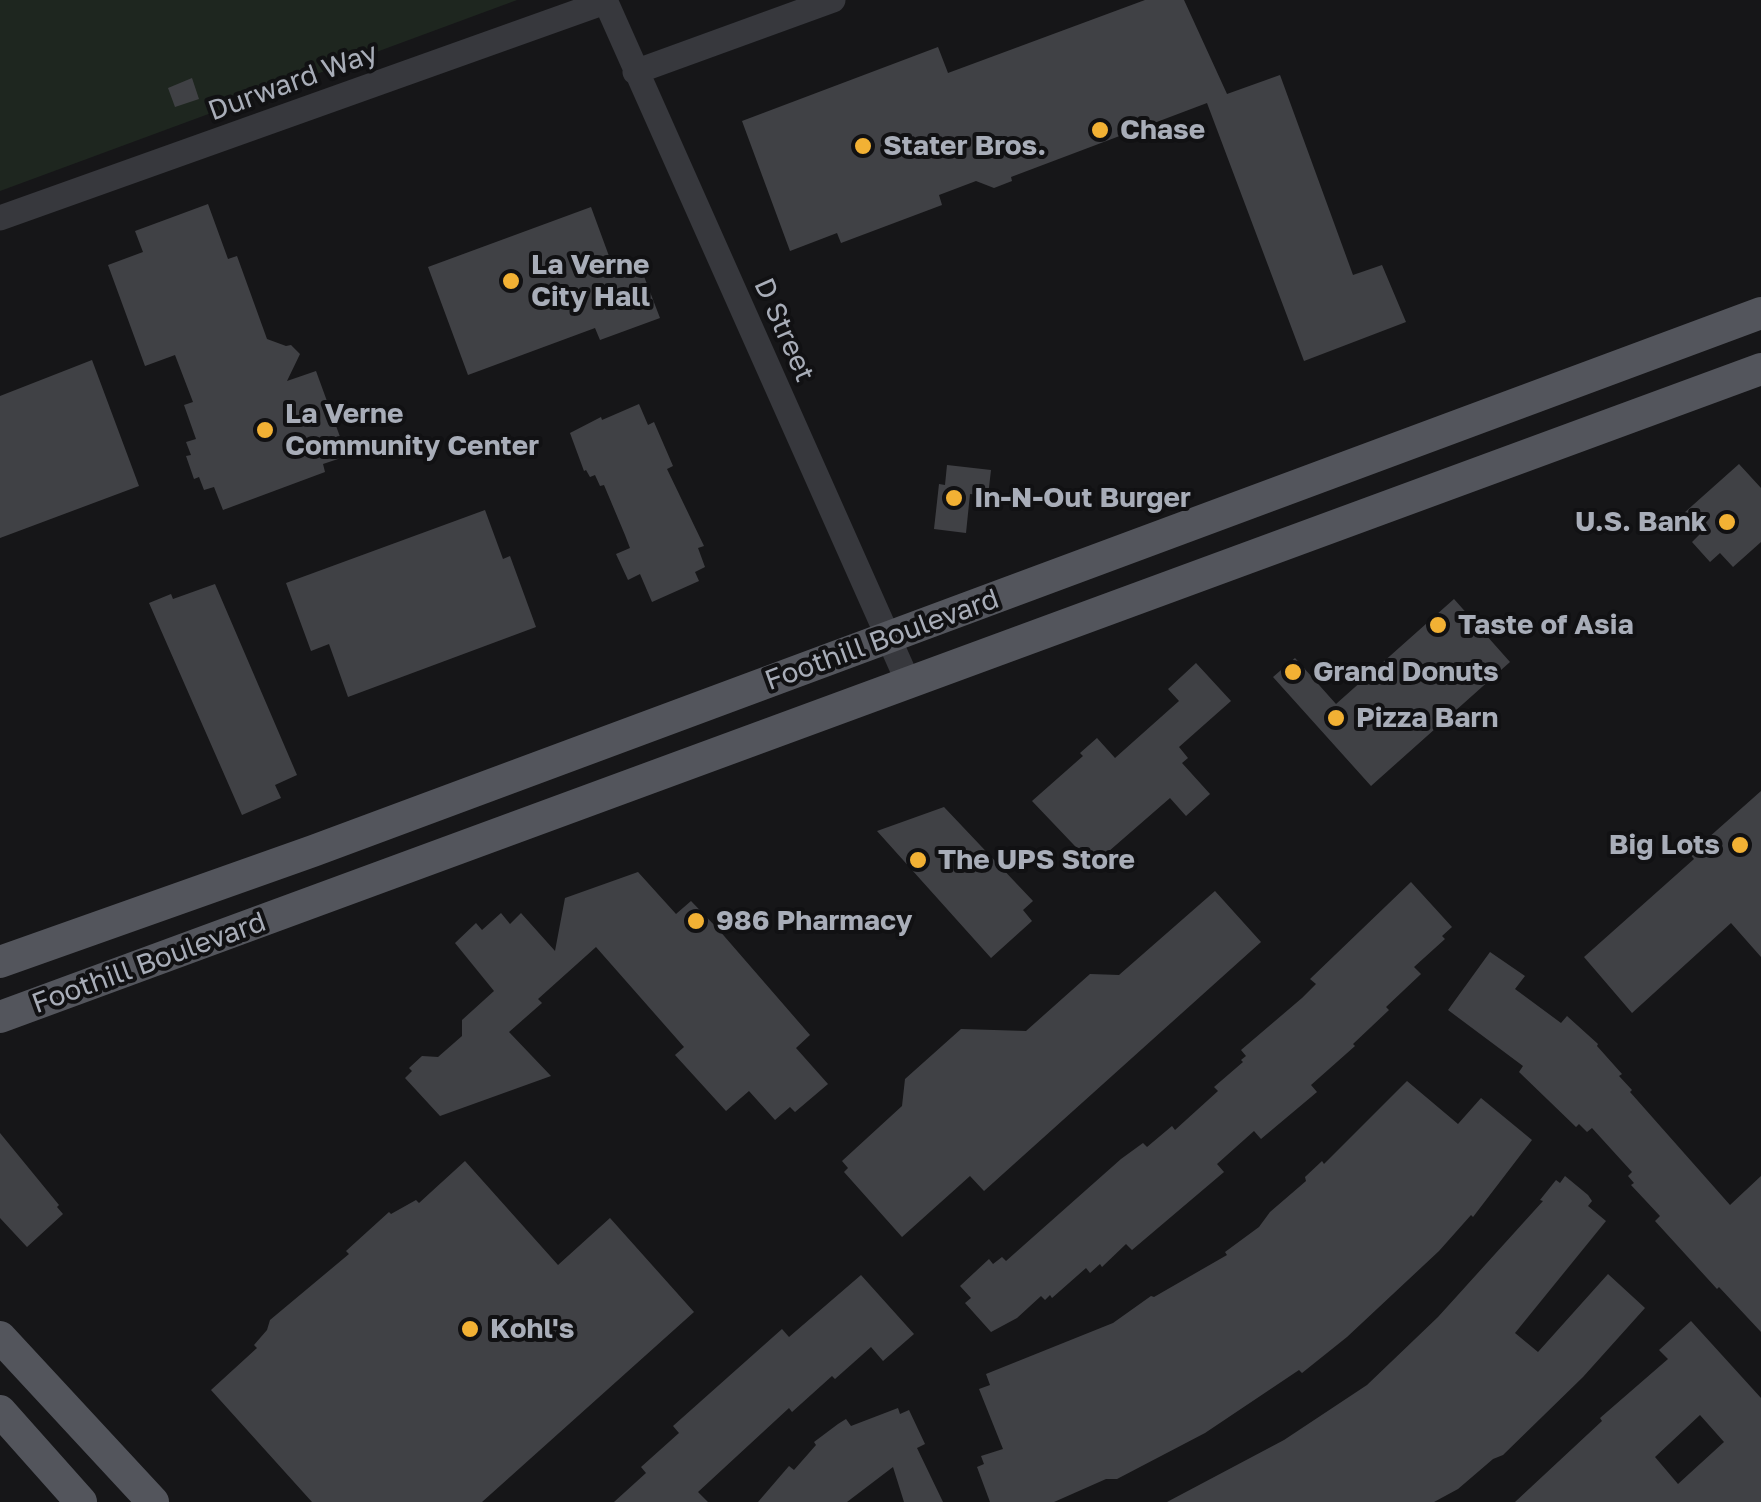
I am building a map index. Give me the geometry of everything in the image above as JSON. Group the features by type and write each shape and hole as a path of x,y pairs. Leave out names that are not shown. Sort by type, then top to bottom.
{"main road":[{"name":"Foothill Boulevard","path":"0,962 890,638 1761,313"},
{"name":"Foothill Boulevard","path":"0,1017 1761,369"},
{"path":"0,1337 153,1502"},
{"path":"0,1411 80,1502"}],"street":[{"path":"634,72 834,0"},
{"name":"D Street","path":"605,1 909,684"},
{"name":"Durward Way","path":"0,218 605,1"}],"shaded area":[{"path":"0,0 517,0 0,191"}],"building":[{"path":"1145,0 1184,0 1227,94 1280,75 1353,275 1382,265 1406,322 1304,361 1207,103 1011,177 1012,181 994,188 976,181 939,195 942,205 841,243 837,233 790,251 742,121 938,47 948,73"},
{"path":"192,78 199,99 175,107 168,88"},
{"path":"208,204 228,259 237,256 267,339 291,345 300,354 287,381 316,371 347,456 323,464 325,472 223,510 214,487 204,490 199,477 194,479 186,456 191,455 186,442 196,439 184,405 193,402 175,355 145,366 108,265 143,252 135,231"},
{"path":"591,207 613,267 637,258 660,318 600,340 595,328 468,375 428,267"},
{"path":"92,360 139,486 0,538 0,396"},
{"path":"639,404 648,425 654,422 673,466 667,469 704,546 698,548 705,567 695,572 699,581 652,602 640,574 628,580 616,554 630,548 625,535 604,485 600,486 595,475 590,477 584,471 570,433"},
{"name":"U.S. Bank","path":"1739,464 1761,488 1761,542 1733,567 1720,553 1710,562 1692,542 1702,532 1684,513"},
{"name":"In-N-Out Burger","path":"947,465 991,470 988,496 970,494 966,533 934,529 939,484 945,485"},
{"path":"485,510 503,559 510,556 536,627 348,697 329,644 311,651 286,583"},
{"path":"215,584 297,775 275,785 281,798 242,815 149,603"},
{"path":"1454,599 1510,662 1371,786 1273,677 1295,658 1336,704"},
{"path":"1196,663 1231,701 1179,747 1188,758 1182,763 1210,794 1186,816 1170,798 1093,865 1032,801 1083,756 1080,753 1097,738 1115,758 1179,701 1168,689"},
{"path":"1761,791 1761,957 1731,923 1632,1013 1584,957 1694,859 1690,854"},
{"path":"944,807 1033,901 1023,910 1032,921 991,958 877,831"},
{"path":"638,872 676,914 691,901 718,929 810,1035 796,1048 828,1084 795,1112 790,1107 775,1120 749,1091 726,1111 675,1055 684,1047 596,947 538,999 542,1003 509,1032 551,1076 440,1116 405,1078 412,1071 409,1068 422,1056 438,1057 462,1036 462,1020 494,991 455,943 476,923 482,930 501,913 510,924 521,913 555,951 565,898"},
{"path":"1411,882 1452,927 1442,936 1445,939 1414,967 1421,974 1386,1007 1389,1010 1311,1085 1317,1092 1261,1139 1254,1131 1217,1164 1224,1172 1132,1250 1126,1244 1102,1267 1100,1264 1090,1273 1086,1268 1052,1298 1050,1295 1045,1300 1041,1296 1017,1318 991,1332 965,1303 971,1298 960,1286 989,1259 993,1264 1002,1257 1006,1261 1143,1143 1147,1147 1172,1126 1175,1130 1243,1062 1246,1056 1241,1050 1302,998 1316,984 1310,979"},
{"path":"1215,891 1261,942 984,1191 970,1176 902,1237 844,1172 848,1168 842,1161 902,1106 905,1079 961,1029 1026,1031 1090,974 1119,975"},
{"path":"1490,952 1525,976 1515,989 1561,1023 1567,1016 1598,1044 1622,1074 1619,1076 1630,1092 1730,1205 1761,1176 1761,1332 1655,1221 1660,1216 1631,1185 1634,1183 1628,1176 1632,1172 1592,1128 1587,1132 1579,1124 1576,1127 1519,1072 1523,1066 1448,1010"},
{"path":"1407,1081 1458,1124 1481,1098 1532,1140 1473,1217 1347,1337 1302,1373 1299,1370 1205,1433 1117,1479 1106,1479 1054,1502 990,1502 977,1467 984,1464 981,1456 1003,1449 979,1389 990,1385 986,1374 1113,1323 1151,1296 1227,1255 1225,1252 1259,1227 1270,1212 1306,1181 1305,1177 1322,1161 1324,1164"},
{"path":"0,1133 63,1214 27,1247 0,1218"},
{"name":"Kohl's","path":"465,1161 558,1265 610,1218 694,1312 482,1502 312,1502 211,1390 257,1348 254,1345 270,1320 349,1254 346,1251 389,1212 416,1200 419,1203"},
{"path":"1565,1176 1588,1195 1592,1201 1588,1206 1606,1221 1515,1333 1538,1352 1608,1274 1645,1308 1583,1377 1503,1455 1434,1502 1167,1502 1284,1440 1367,1385 1438,1317 1543,1201 1540,1200 1556,1180 1560,1183"},
{"path":"861,1275 914,1334 883,1361 871,1347 792,1412 789,1408 698,1492 708,1502 614,1502 646,1473 641,1467 679,1433 673,1426 782,1329 789,1337"},
{"path":"1691,1321 1761,1398 1761,1502 1515,1502 1602,1421 1600,1418 1668,1359 1659,1350","holes":["1700,1415 1724,1442 1678,1484 1655,1457"]},
{"path":"898,1408 900,1414 909,1410 925,1444 917,1448 943,1502 904,1502 893,1467 847,1502 758,1502 789,1466 794,1470 816,1445 814,1442 838,1424 846,1419 851,1426"}],"place":[{"name":"Chase","path":"1100,130"},
{"name":"Stater Bros.","path":"863,146"},
{"name":"La Verne City Hall","path":"511,281"},
{"name":"La Verne Community Center","path":"265,430"},
{"name":"In-N-Out Burger","path":"954,498"},
{"name":"U.S. Bank","path":"1727,522"},
{"name":"Taste of Asia","path":"1438,625"},
{"name":"Grand Donuts","path":"1293,672"},
{"name":"Pizza Barn","path":"1336,718"},
{"name":"Big Lots","path":"1740,845"},
{"name":"The UPS Store","path":"918,860"},
{"name":"986 Pharmacy","path":"696,921"},
{"name":"Kohl's","path":"470,1329"}]}
